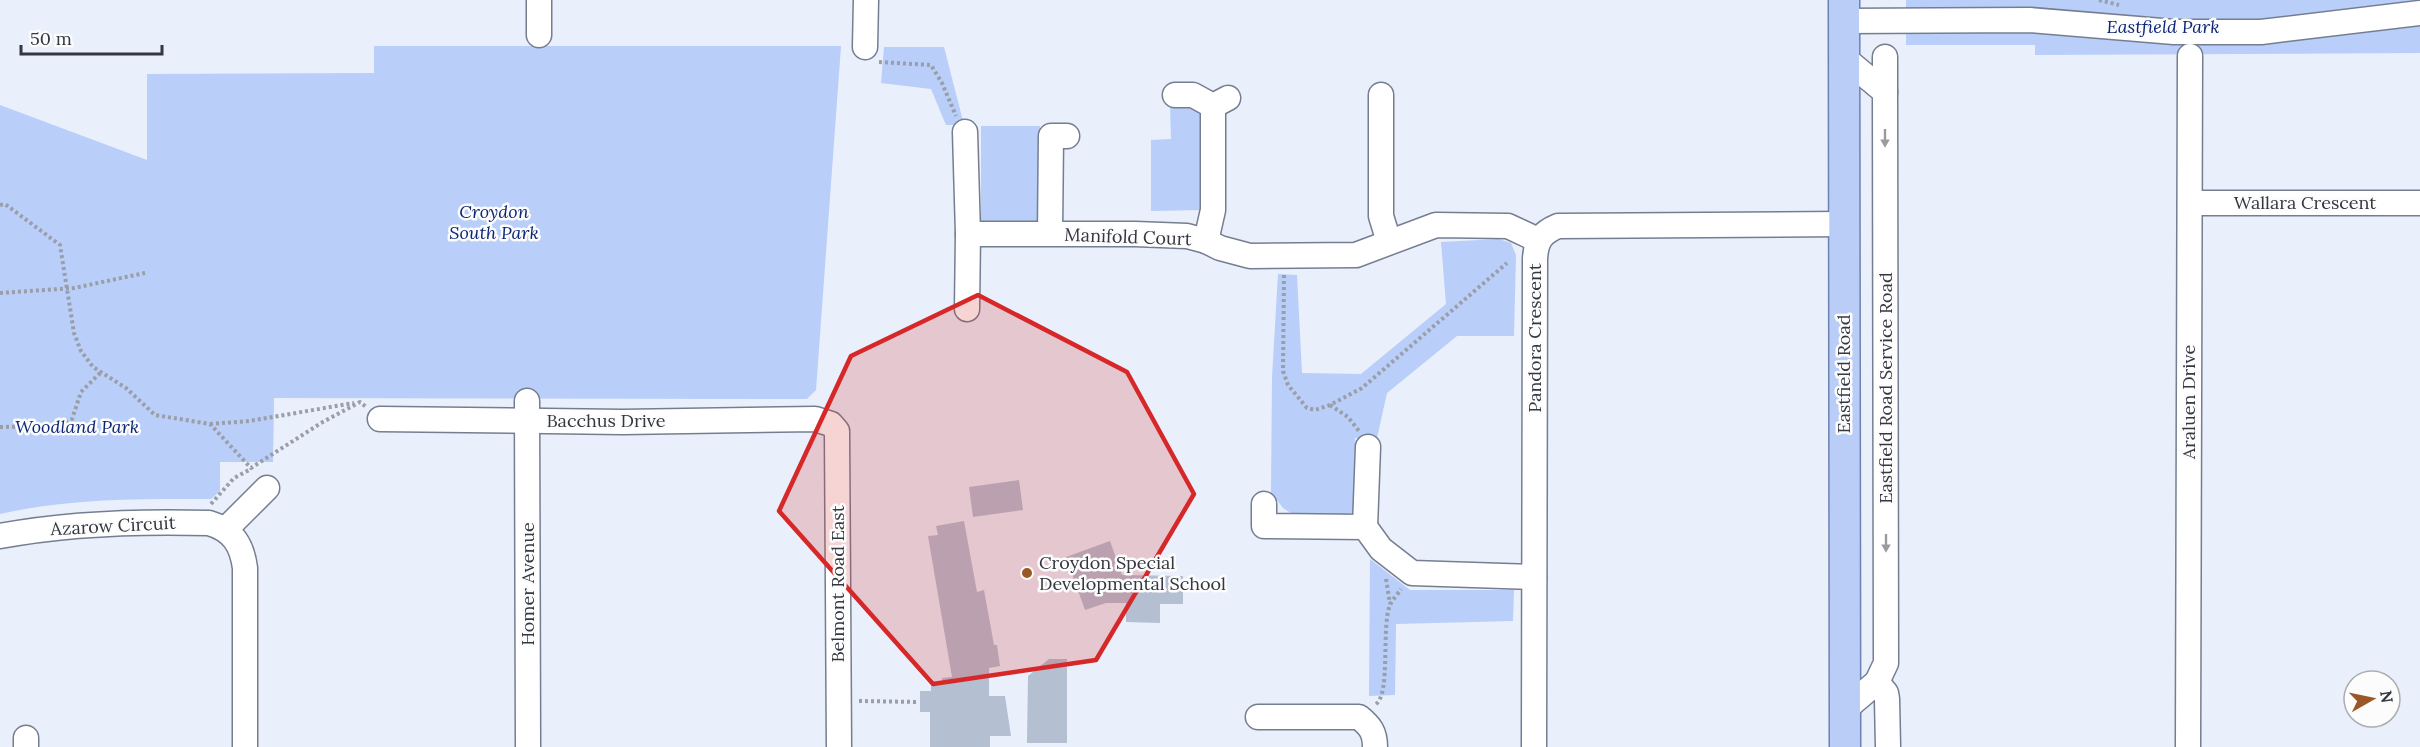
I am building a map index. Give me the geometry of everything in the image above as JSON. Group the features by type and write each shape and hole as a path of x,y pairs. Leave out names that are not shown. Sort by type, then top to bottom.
{"main road":[{"name":"Eastfield Road","path":"1844,11 1845,747"}],"street":[{"path":"539,0 539,35"},
{"path":"866,0 871,54"},
{"path":"1844,11 1886,10 2174,32 2261,32 2420,13"},
{"name":"Araluen Drive","path":"2188,747 2190,56"},
{"path":"1843,57 1885,92"},
{"name":"Eastfield Road Service Road","path":"1877,682 1886,663 1885,57"},
{"name":"Manifold Court","path":"1175,95 1193,95 1220,102 1214,210 1206,241"},
{"path":"1382,95 1381,216 1389,242"},
{"path":"965,132 968,234 967,309"},
{"name":"Manifold Court","path":"1050,233 1051,136 1067,136"},
{"name":"Wallara Crescent","path":"2190,203 2420,203"},
{"name":"Pandora Crescent","path":"1534,747 1535,259 1538,240 1546,231 1558,226 1844,224"},
{"name":"Manifold Court","path":"968,234 1176,236 1206,241 1236,254 1251,256 1356,255 1436,225 1508,226 1538,240"},
{"name":"Bacchus Drive","path":"380,419 527,411 815,419 831,424"},
{"name":"Homer Avenue","path":"527,411 528,747"},
{"name":"Belmont Road East","path":"831,424 837,431 839,747"},
{"path":"1370,445 1365,527 1381,549 1413,573 1534,577"},
{"path":"245,747 245,568 241,548 236,538 226,529 267,488"},
{"path":"1264,504 1264,526 1365,527"},
{"name":"Azarow Circuit","path":"0,536 100,523 209,523 226,529"},
{"path":"1844,710 1877,682 1886,693 1888,747"},
{"path":"1258,717 1359,717 1370,726 1375,736 1375,747"}],"path":[{"path":"871,54 931,65 942,83 960,127 965,132"},
{"path":"0,205 5,204 60,245 74,333 81,351 93,367 126,388 155,415 210,424 260,420 360,402"},
{"path":"1283,256 1284,371 1288,385 1306,408 1315,410 1330,405 1362,388 1507,263"},
{"path":"0,293 66,288 145,273"},
{"path":"0,427 56,426 72,419 81,392 101,372"},
{"path":"360,402 380,419"},
{"path":"210,507 212,501 234,478 321,423 360,402"},
{"path":"1330,405 1356,425 1370,445"},
{"path":"210,424 251,468"},
{"path":"1359,717 1382,700 1385,687 1384,653 1390,605 1413,573"},
{"path":"857,701 918,702"}],"highlighted area":[{"path":"978,295 1127,372 1194,494 1096,660 933,684 779,511 851,356"}],"green space":[{"name":"Eastfield Park","path":"1906,0 2420,0 2420,53 2035,55 2035,45 1906,45"},
{"name":"Croydon South Park","path":"374,46 841,46 816,390 807,399 274,398 273,462 220,462 220,491 211,499 79,502 0,514 0,105 147,160 147,74 374,73"},
{"path":"884,47 944,47 964,125 946,125 931,89 881,83"},
{"path":"1170,104 1194,104 1204,115 1203,210 1151,211 1151,140 1171,139"},
{"path":"981,126 1040,126 1040,223 981,222"},
{"path":"1499,239 1511,243 1516,255 1514,336 1457,336 1387,393 1377,438 1355,438 1357,505 1352,513 1325,518 1294,515 1283,508 1271,492 1272,377 1278,274 1297,275 1302,373 1361,374 1446,304 1441,242"},
{"path":"1370,559 1410,590 1514,590 1513,621 1396,624 1395,695 1369,696"}],"building":[{"path":"1019,480 1023,510 973,517 969,487"},
{"path":"964,521 977,592 984,590 1000,666 989,668 989,696 1005,696 1011,736 990,736 990,747 930,747 930,712 920,712 920,691 931,691 931,684 942,684 942,678 952,677 928,536 938,535 936,526"},
{"path":"1110,541 1122,575 1183,576 1183,604 1160,604 1160,623 1126,622 1126,603 1106,603 1085,610 1066,557"},
{"path":"1049,659 1067,659 1067,743 1027,743 1028,676"}],"place":[{"name":"Croydon Special Developmental School","path":"1027,573"}],"park label":[{"name":"Woodland Park","path":"77,427"}]}
